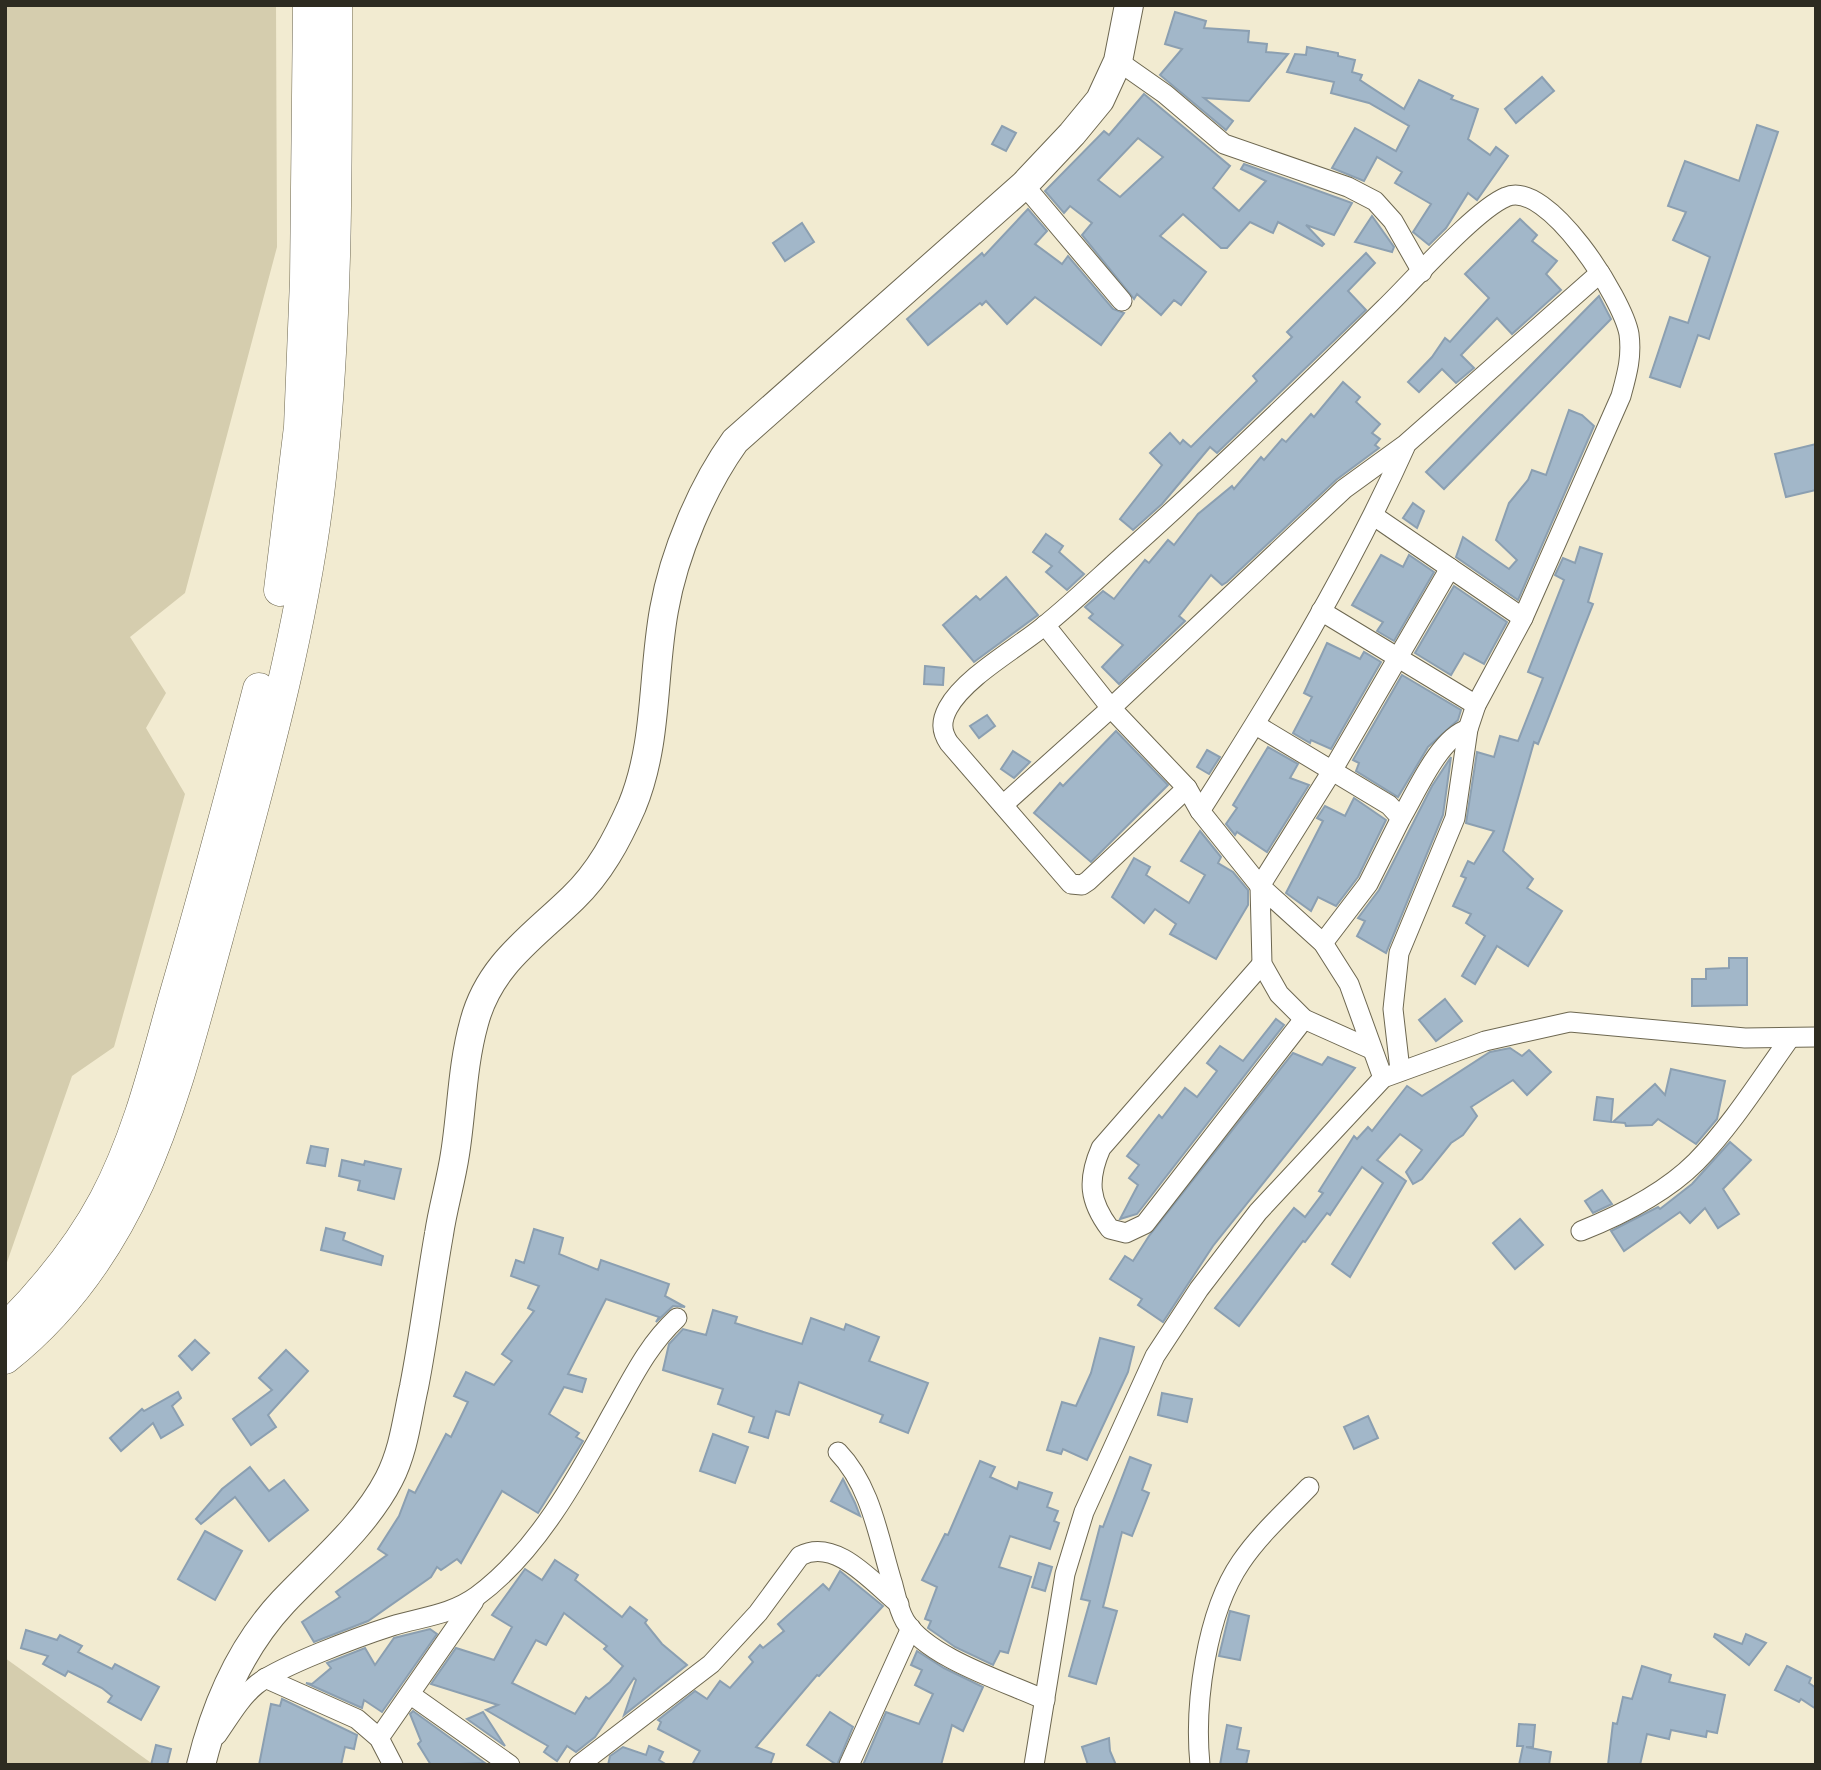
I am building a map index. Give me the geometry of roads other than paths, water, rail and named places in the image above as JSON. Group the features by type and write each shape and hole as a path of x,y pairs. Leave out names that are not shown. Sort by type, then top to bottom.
{"highway":[{"path":"5,1329 51,1281 77,1246 105,1200 127,1153 147,1095 200,911 260,684 286,565 300,427 306,280 309,5"},
{"path":"5,1357 30,1338 92,1266 136,1191 157,1142 206,975 274,720 310,552 326,410 333,305 336,5"}],"main road":[{"path":"203,1759 220,1701 247,1648 282,1604 349,1532 389,1480 407,1424 439,1234 456,1153 466,1054 481,997 504,962 525,939 574,897 609,856 634,802 652,733 664,609 677,564 712,473 734,441 1024,185 1100,100 1118,61 1129,5"}],"street":[{"path":"1118,61 1165,94 1224,144 1348,187 1375,201 1393,221 1422,272"},
{"path":"1024,185 1122,301"},
{"path":"1186,788 1082,885 1071,884 949,743 943,735 943,722 958,694 1045,625 1257,435 1492,206 1515,194 1545,210 1588,250 1617,299 1628,331 1631,360 1621,396 1523,618 1476,705 1468,729 1455,818 1399,953 1393,1009 1392,1074"},
{"path":"1003,805 1111,708 1343,489 1406,444 1600,273"},
{"path":"1200,811 1256,724 1321,611 1374,516 1406,444"},
{"path":"1374,516 1523,618"},
{"path":"1371,1049 1304,1019 1279,994 1262,964 1260,886 1332,771 1450,568"},
{"path":"1321,611 1476,705"},
{"path":"1045,625 1111,708 1186,788 1200,811 1260,886 1323,943 1349,984 1371,1049 1392,1074"},
{"path":"1256,724 1389,805 1401,818"},
{"path":"1323,943 1368,884 1401,818 1441,750 1456,733 1468,729"},
{"path":"1262,964 1101,1148 1090,1176 1096,1206 1110,1229 1126,1233 1145,1224 1304,1019"},
{"path":"1034,1765 1065,1574 1084,1512 1154,1356 1199,1289 1258,1212 1392,1074 1485,1041 1570,1022 1745,1038 1816,1037"},
{"path":"1581,1231 1619,1216 1695,1163 1731,1120 1790,1038"},
{"path":"379,1738 477,1596 516,1560 554,1509 576,1477 642,1357 677,1318"},
{"path":"838,1452 855,1473 867,1499 899,1604 911,1628 928,1644 957,1660 1045,1700"},
{"path":"1200,1765 1199,1709 1223,1595 1242,1561 1309,1487"},
{"path":"579,1765 711,1664 758,1613 800,1556 810,1550 830,1551 899,1604"},
{"path":"203,1759 248,1692 265,1678 391,1626 450,1611 477,1596"},
{"path":"849,1765 911,1628"},
{"path":"265,1678 357,1719 379,1738 393,1765"},
{"path":"411,1695 510,1765"}]}
